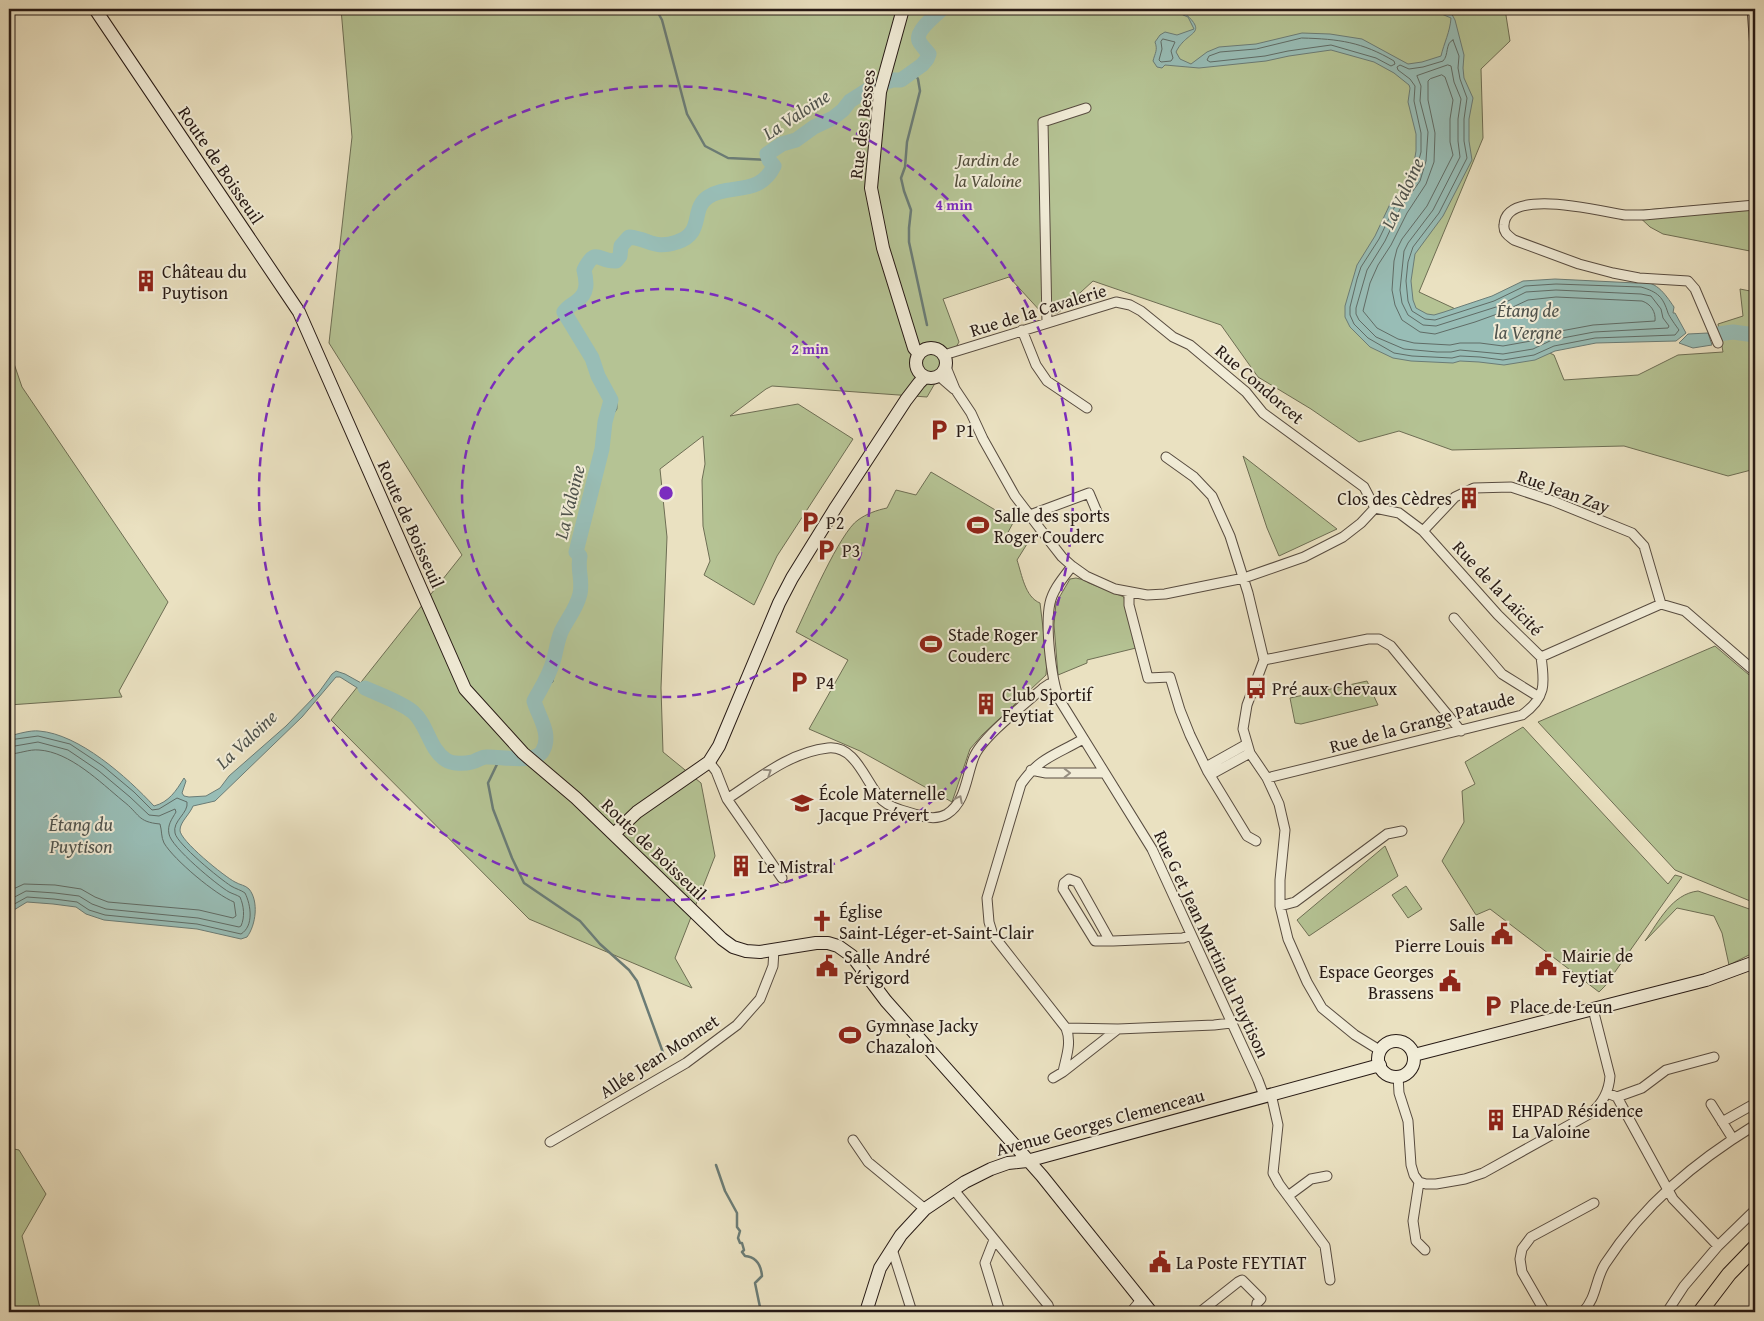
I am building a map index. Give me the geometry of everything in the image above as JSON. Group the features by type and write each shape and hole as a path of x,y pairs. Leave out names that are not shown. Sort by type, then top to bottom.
{"main road":[{"name":"Route de Boisseuil","path":"95,9 299,312 465,689 523,753 576,798 722,939 746,951 760,952 816,943 828,943 838,946 852,956 880,994 1042,1176 1151,1312"},
{"name":"Rue des Besses","path":"903,9 880,92 871,188 883,248 908,331 922,356"},
{"path":"614,834 637,812 709,762 719,746 779,603 792,578 906,400 919,383 926,377 930,378 943,366 938,349 922,356 906,400"},
{"path":"922,356 918,371 926,377"},
{"path":"1414,1055 1706,980 1755,962"},
{"path":"1398,1041 1408,1046 1414,1055 1409,1072 1398,1076 1387,1074 1380,1065 1380,1051 1387,1044 1398,1041"},
{"name":"Avenue Georges Clemenceau","path":"866,1312 880,1268 901,1235 926,1209 954,1190 991,1169 1008,1162 1027,1161 1380,1065"},
{"path":"1700,1312 1729,1274 1755,1247"}],"street":[{"path":"1752,9 1755,48"},
{"path":"1047,323 1043,122 1086,108"},
{"path":"1718,343 1696,289 1688,281 1639,278 1579,264 1514,240 1504,230 1504,225 1509,214 1531,204 1545,203 1626,215 1755,205"},
{"name":"Rue de la Cavalerie","path":"943,366 1022,330 1116,302 1130,305 1140,311"},
{"name":"Rue Condorcet","path":"1140,311 1173,338 1190,345 1246,392 1263,413 1364,487 1375,508"},
{"path":"1022,330 1036,365 1046,381 1088,408"},
{"path":"943,366 971,413 1015,496 1051,543 1072,566 1086,576 1102,583 1147,595 1165,594 1244,578 1304,557 1343,537 1361,523 1375,508"},
{"path":"1166,457 1194,477 1212,496 1230,536 1244,578 1264,660 1247,705 1244,728 1248,748 1267,778 1279,804 1285,830 1280,880 1280,906 1288,938 1307,982 1322,1008 1355,1035 1380,1051"},
{"name":"Rue Jean Zay","path":"1423,530 1455,497 1474,488 1511,487 1553,501 1632,533 1644,546 1661,604"},
{"path":"1030,515 1089,493 1097,512"},
{"name":"Rue de la Laïcité","path":"1375,508 1399,513 1423,530 1498,615 1541,657 1661,604"},
{"name":"Rue G et Jean Martin du Puytison","path":"1072,566 1050,602 1048,623 1053,684 1059,699 1083,740 1152,848 1231,1023 1267,1095 1278,1125 1273,1173 1324,1246 1330,1280"},
{"path":"1130,592 1130,605 1148,678 1170,677 1180,710 1208,771 1247,836 1256,842"},
{"path":"1661,604 1685,611 1755,670"},
{"path":"1454,618 1502,674 1540,697"},
{"path":"1264,660 1368,639 1379,639 1391,646 1461,731"},
{"name":"Rue de la Grange Pataude","path":"1267,778 1522,715 1530,709 1543,690 1544,678 1541,657"},
{"path":"727,798 783,762 829,748 838,750 853,758 881,798 893,807 929,818 946,815 958,803 974,756 983,743 1043,688 1053,684"},
{"path":"1063,1072 1069,1046 1069,1035 1066,1028 993,935 987,909 989,887 1022,784 1031,770 1044,760 1083,740"},
{"path":"1208,771 1248,748"},
{"path":"709,762 716,772 727,798 782,878"},
{"path":"1031,770 1046,773 1104,773"},
{"path":"1280,906 1295,902 1387,834 1402,832"},
{"path":"1110,941 1077,882 1069,878 1064,884 1063,889 1095,941 1110,941 1183,938 1191,935"},
{"name":"Allée Jean Monnet","path":"550,1142 686,1063 737,1025 760,999 772,966 774,950"},
{"path":"1419,1182 1436,1184 1470,1177 1483,1172 1597,1108 1607,1093 1610,1076 1593,1009"},
{"path":"1066,1028 1118,1029 1208,1026 1231,1023"},
{"path":"1054,1078 1118,1029"},
{"path":"1617,1097 1642,1088 1666,1070 1714,1057"},
{"path":"1398,1076 1399,1092 1408,1121 1411,1165 1414,1175 1419,1182 1413,1221 1416,1241 1425,1250"},
{"path":"1607,1093 1617,1097 1673,1199 1718,1246"},
{"path":"1711,1104 1733,1139"},
{"path":"1722,1122 1754,1104"},
{"path":"1583,1312 1590,1304 1604,1266 1644,1214 1668,1188 1733,1139 1755,1125"},
{"path":"854,1140 868,1162 926,1209"},
{"path":"1288,1196 1311,1179 1327,1176"},
{"path":"954,1190 1048,1305 1050,1312"},
{"path":"1545,1312 1522,1272 1520,1259 1522,1249 1531,1237 1594,1203"},
{"path":"1667,1312 1684,1286 1718,1246 1755,1210"},
{"path":"994,1240 986,1263 1000,1312"},
{"path":"892,1249 912,1312"},
{"path":"1200,1312 1242,1280 1261,1299 1257,1303 1256,1312"},
{"path":"1131,1312 1141,1300"}],"green space":[{"name":"Jardin de la Valoine","path":"341,9 1505,9 1510,41 1481,69 1483,138 1419,292 1554,355 1564,380 1638,375 1678,355 1723,352 1718,324 1743,316 1740,289 1755,292 1755,469 1728,476 1624,446 1452,450 1399,431 1359,442 1311,409 1258,377 1221,325 1093,281 1058,313 1042,313 1009,277 943,299 959,342 927,397 772,386 730,416 798,404 853,439 777,556 754,605 704,575 710,561 703,526 702,480 705,464 703,436 660,469 667,537 661,688 663,752 701,783 715,856 675,958 692,988 529,919 331,720 462,555 329,343 352,137"},
{"path":"1755,201 1755,252 1663,234 1650,227 1633,211"},
{"path":"9,349 22,387 168,602 119,691 122,697 9,705"},
{"path":"1243,456 1337,529 1279,556 1267,528"},
{"name":"Stade Roger Couderc","path":"931,472 1014,521 1006,536 1008,537 1010,533 1027,544 1017,560 1027,591 1040,603 1047,661 1046,675 982,735 970,749 952,802 860,751 809,729 848,660 796,632 824,572 842,539 851,527 864,516 887,508 896,490 916,495"},
{"path":"1076,578 1124,597 1136,648 1087,660 1087,663 1058,675 1054,625 1056,603 1070,579"},
{"path":"1715,646 1755,680 1750,694 1755,696 1755,903 1675,870 1538,722"},
{"path":"1367,681 1378,705 1301,724 1295,723 1290,698"},
{"path":"1523,727 1668,884 1675,875 1682,877 1599,992 1490,909 1476,915 1442,861 1464,822 1462,791 1475,784 1465,762"},
{"path":"1385,846 1398,876 1309,936 1297,920"},
{"path":"1406,886 1422,909 1408,918 1392,895"},
{"path":"1698,891 1755,911 1755,952 1729,965 1722,933 1714,916 1677,908 1645,941 1673,903 1689,893"},
{"path":"9,1148 19,1150 46,1194 22,1236 41,1312 9,1312"}],"water":[{"path":"942,9 947,9 931,23 922,35 925,44 935,54 931,65 928,68 926,65 901,84 898,84 927,59 929,54 919,41 920,33 927,23"},
{"name":"Étang de la Vergne","path":"1175,9 1180,9 1188,17 1183,15"},
{"name":"Étang de la Vergne","path":"1430,9 1449,9 1455,20 1464,55 1464,78 1473,98 1469,119 1469,141 1472,160 1443,216 1415,254 1411,281 1416,308 1427,314 1434,315 1492,296 1523,281 1555,279 1643,282 1654,285 1663,292 1674,307 1673,313 1675,313 1686,333 1676,341 1596,343 1555,351 1535,360 1504,365 1460,361 1453,363 1411,361 1393,358 1370,347 1350,327 1345,317 1345,306 1357,265 1375,236 1390,204 1403,187 1413,169 1416,134 1408,102 1409,85 1394,73 1374,62 1331,50 1266,61 1199,68 1165,65 1162,68 1157,67 1153,61 1156,49 1155,42 1165,32 1177,35 1194,29 1188,17 1196,28 1176,52 1180,59 1191,64 1207,52 1219,47 1256,44 1302,33 1330,34 1362,39 1408,64 1441,56 1451,18"},
{"path":"872,87 873,93 854,101 838,120 805,137 798,145 774,151 772,156 777,166 775,172 759,187 737,195 718,194 709,199 704,205 693,235 688,241 668,248 657,248 641,242 633,242 625,247 623,260 615,266 608,265 597,258 616,261 620,256 621,246 629,237 663,245 686,238 694,227 702,202 707,197 724,190 760,182 774,166 767,154 782,144 796,140 843,110 850,101"},
{"path":"592,258 597,258 589,268 590,283 588,292 570,308 569,313 594,355 603,378 617,402 617,409 608,422 607,446 595,490 593,511 579,551 580,565 585,580 581,598 561,638 553,682 542,691 537,699 549,741 548,749 539,758 537,756 538,751 542,751 545,736 534,701 546,681 562,630 572,615 580,593 582,580 576,552 602,449 605,422 611,400 598,376 592,358 564,312 581,298 585,291 584,270"},
{"path":"1708,333 1712,345 1693,348 1679,343 1688,334"},
{"name":"Étang du Puytison","path":"336,671 390,699 419,709 421,717 432,732 445,757 474,760 494,753 506,756 514,755 529,766 518,759 484,757 471,762 456,763 447,761 440,755 414,713 379,695 375,699 340,677 336,677 302,717 215,801 193,806 180,827 182,835 194,850 230,879 249,889 254,900 255,913 253,926 247,937 241,939 197,929 104,920 86,914 76,907 53,904 27,902 9,913 9,736 39,731 70,740 86,748 116,770 154,806 168,799 184,778 186,781 182,793 184,796 206,796 220,788 229,776 286,726 319,692"}],"waterway":[{"path":"656,9 662,20 687,114 705,146 728,158 769,160"},
{"name":"La Valoine","path":"365,688 413,712 422,723 436,750 446,760 455,763 465,763 486,757 524,759 538,756 542,752 545,746 545,732 534,701 545,682 553,662 561,632 574,610 580,594 580,556 576,552 602,449 605,422 611,400 598,376 592,358 564,312 581,298 585,291 584,270 595,257 616,261 620,256 621,246 629,237 663,245 686,238 694,227 699,208 708,197 716,193 752,186 760,182 768,176 774,166 767,154 782,144 796,140 814,127 833,118 850,101 872,87 893,80 901,80 922,65 929,54 919,41 920,33 927,23 942,9"},
{"path":"914,72 918,79 920,91 907,142 905,167 901,178 911,210 909,242 927,325"},
{"name":"La Valoine","path":"1718,334 1733,332 1755,335"},
{"path":"500,758 488,783 493,809 524,883 580,921 600,944 629,970 637,981 665,1058"},
{"path":"716,1165 725,1191 737,1213 737,1227 740,1231 738,1238 744,1250 742,1252 745,1256 755,1260 760,1268 762,1276 755,1283 761,1312"}],"place":[{"name":"Château du Puytison","path":"146,281"},
{"name":"P1","path":"939,430"},
{"name":"Clos des Cèdres","path":"1469,498"},
{"name":"P2","path":"810,522"},
{"name":"Salle des sports Roger Couderc","path":"978,525"},
{"name":"P3","path":"826,550"},
{"name":"Stade Roger Couderc","path":"931,644"},
{"name":"P4","path":"799,682"},
{"name":"Pré aux Chevaux","path":"1256,688"},
{"name":"Club Sportif Feytiat","path":"986,704"},
{"name":"École Maternelle Jacque Prévert","path":"802,803"},
{"name":"Le Mistral","path":"741,866"},
{"name":"Église Saint-Léger-et-Saint-Clair","path":"822,921"},
{"name":"Salle Pierre Louis","path":"1502,934"},
{"name":"Mairie de Feytiat","path":"1546,965"},
{"name":"Salle André Périgord","path":"827,966"},
{"name":"Espace Georges Brassens","path":"1450,981"},
{"name":"Place de Leun","path":"1493,1006"},
{"name":"Gymnase Jacky Chazalon","path":"850,1035"},
{"name":"EHPAD Résidence La Valoine","path":"1496,1120"},
{"name":"La Poste FEYTIAT","path":"1160,1262"}]}
